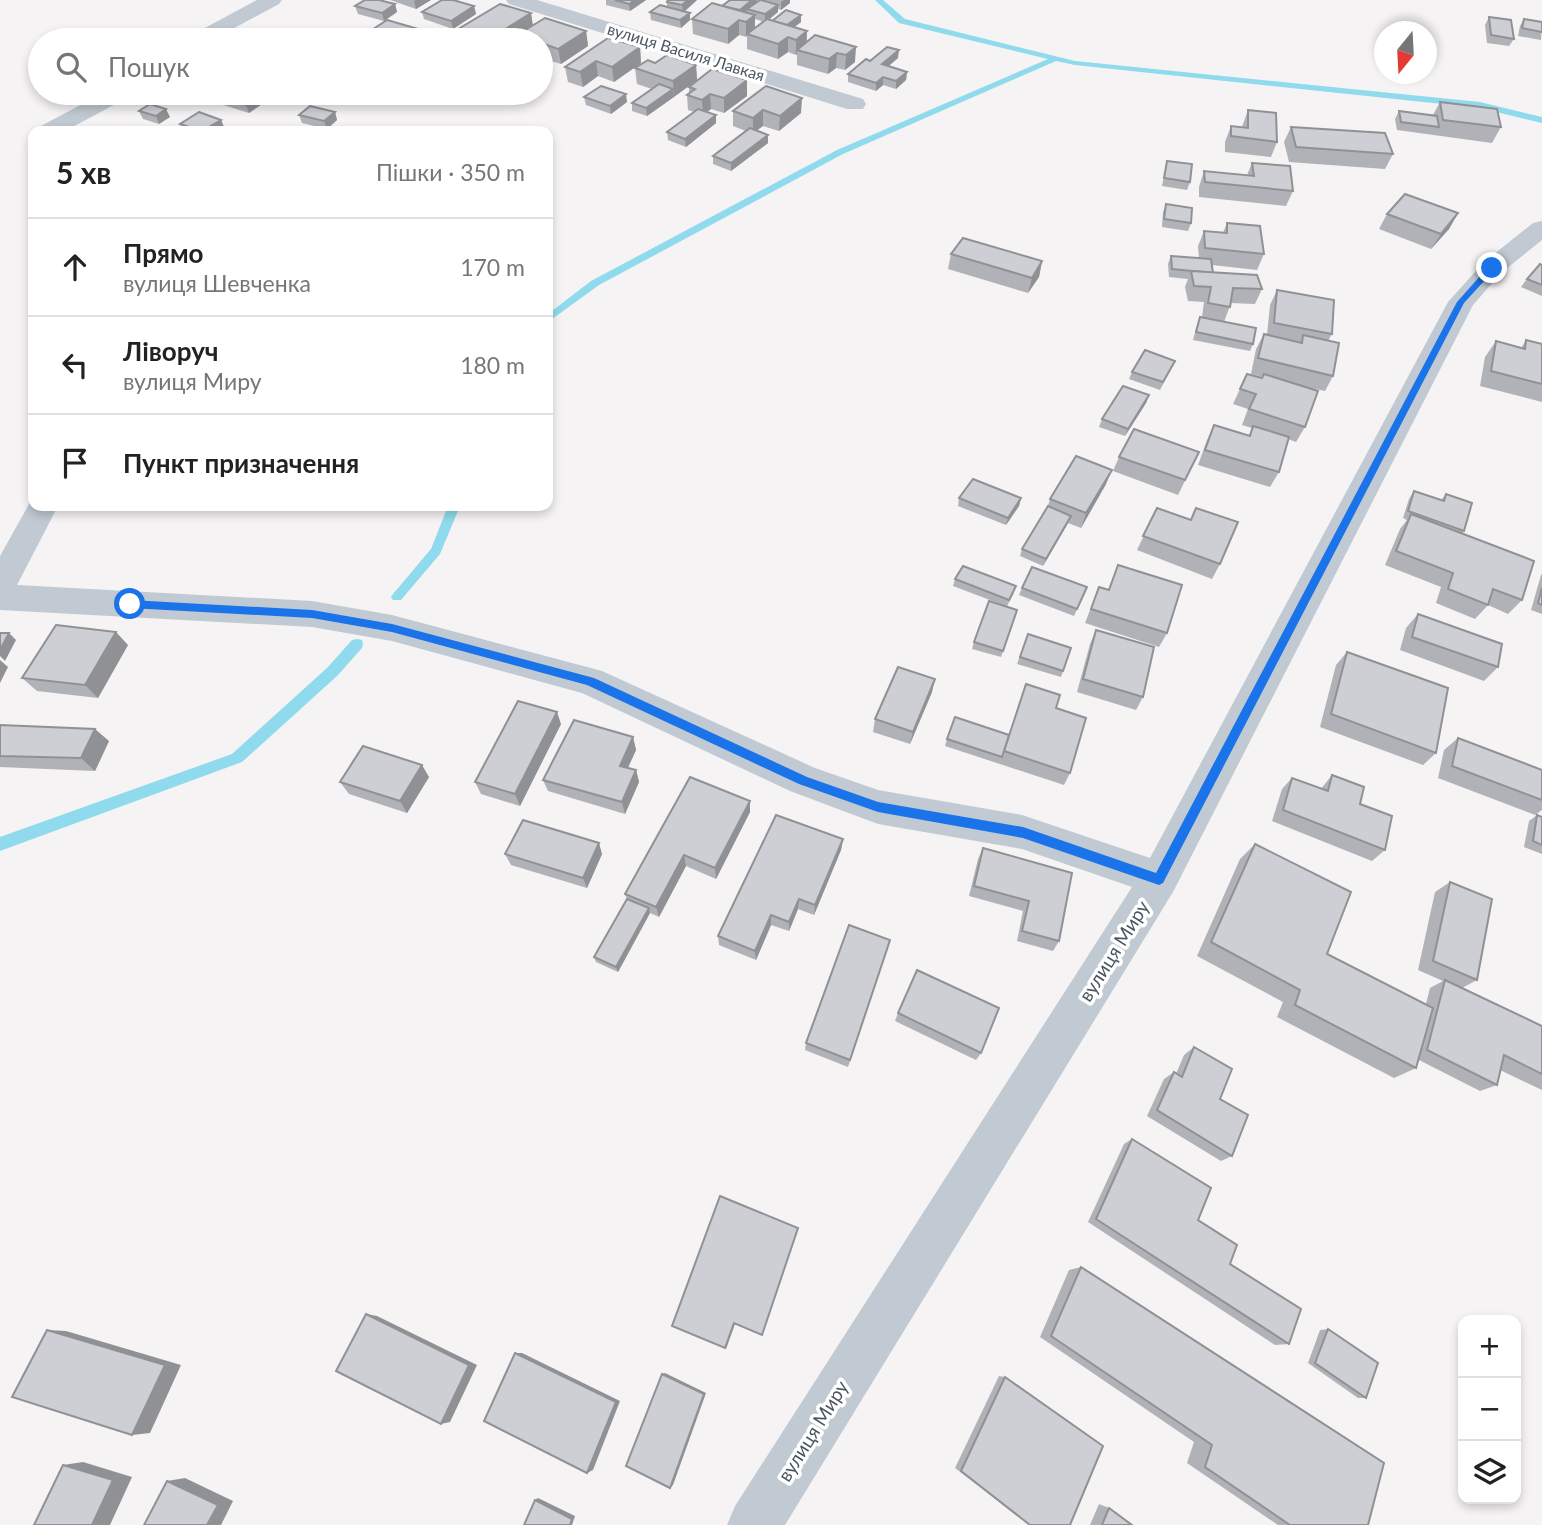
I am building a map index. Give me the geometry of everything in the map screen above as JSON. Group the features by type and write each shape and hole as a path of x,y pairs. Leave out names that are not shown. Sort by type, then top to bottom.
{"street":[{"path":"220,28 272,0"},
{"name":"вулиця Василя Лавкая","path":"516,0 855,104"},
{"path":"58,126 97,105"},
{"name":"вулиця Миру","path":"754,1525 1159,879 1461,302 1492,268 1542,229"},
{"path":"0,587 39,511"},
{"path":"0,597 312,614 392,628 590,681 803,780 878,807 1023,832 1159,879"}],"building":[{"path":"365,0 395,4 382,13 355,6"},
{"path":"442,0 474,6 451,21 422,12"},
{"path":"615,0 635,0 629,4"},
{"path":"688,0 682,5 667,2"},
{"path":"730,0 752,0 740,10 722,6"},
{"path":"760,0 778,5 765,14 747,9"},
{"path":"712,3 755,15 746,22 739,20 728,29 692,19"},
{"path":"500,4 531,13 507,28 460,28"},
{"path":"660,5 690,13 680,20 650,12"},
{"path":"786,10 801,15 787,25 772,21"},
{"path":"1489,17 1511,20 1514,39 1491,35"},
{"path":"545,18 586,31 558,49 553,47 553,28 529,28"},
{"path":"767,19 807,31 796,40 788,37 778,44 747,34"},
{"path":"1524,19 1542,22 1542,32 1522,28"},
{"path":"387,20 415,28 375,28"},
{"path":"815,35 856,47 846,55 837,53 829,59 797,50"},
{"path":"608,38 640,47 612,67 596,61 580,72 565,67"},
{"path":"887,47 899,50 882,64 907,72 896,81 883,77 876,83 848,74 866,59 870,61"},
{"path":"667,55 696,65 673,81 635,68 648,60 655,63"},
{"path":"712,69 747,80 724,98 710,94 702,100 687,95 695,89 689,87"},
{"path":"659,84 673,89 646,108 632,103"},
{"path":"601,86 626,94 610,106 584,97"},
{"path":"766,86 802,98 780,116 763,110 753,118 733,111"},
{"path":"1440,102 1497,109 1501,127 1443,120"},
{"path":"148,105 166,109 156,116 139,111"},
{"path":"310,106 335,112 324,121 299,115"},
{"path":"698,109 716,115 685,139 667,132"},
{"path":"1248,110 1276,113 1277,142 1231,136 1231,126 1248,128"},
{"path":"1399,111 1437,116 1439,127 1401,122"},
{"path":"199,112 221,120 211,126 180,124"},
{"path":"1291,127 1385,133 1393,154 1296,147"},
{"path":"750,128 768,135 731,163 713,156"},
{"path":"1167,161 1192,164 1190,182 1164,178"},
{"path":"1252,163 1290,166 1293,191 1205,182 1204,171 1254,176"},
{"path":"1405,194 1458,213 1441,234 1387,214"},
{"path":"1166,204 1192,208 1191,223 1164,219"},
{"path":"1227,223 1260,226 1264,254 1205,248 1204,231 1227,233"},
{"path":"963,238 1042,261 1032,278 951,254"},
{"path":"1171,256 1211,259 1213,273 1172,269"},
{"path":"1542,265 1542,285 1527,279"},
{"path":"1191,271 1257,275 1262,289 1233,288 1230,307 1208,303 1211,287 1194,286"},
{"path":"1277,290 1334,300 1332,334 1274,323"},
{"path":"1200,317 1256,328 1253,344 1196,332"},
{"path":"1264,334 1302,343 1303,335 1339,343 1333,376 1258,358"},
{"path":"1526,340 1542,344 1542,384 1491,371 1496,341 1525,349"},
{"path":"1145,350 1175,361 1163,382 1132,372"},
{"path":"1247,374 1262,378 1264,374 1318,391 1305,427 1249,409 1256,394 1240,389"},
{"path":"1123,386 1149,395 1128,429 1102,419"},
{"path":"1214,425 1250,436 1253,426 1289,437 1279,472 1205,450"},
{"path":"1134,429 1199,452 1185,480 1119,457"},
{"path":"1076,456 1112,470 1086,513 1050,499"},
{"path":"973,479 1021,498 1008,518 959,498"},
{"path":"1414,491 1444,501 1446,494 1472,503 1464,531 1408,511"},
{"path":"1048,506 1071,516 1046,559 1022,549"},
{"path":"1157,508 1191,520 1196,508 1238,522 1220,564 1143,536"},
{"path":"1411,514 1534,561 1522,600 1493,589 1488,605 1448,589 1453,573 1396,551"},
{"path":"1118,565 1182,585 1167,633 1091,609 1099,587 1109,590"},
{"path":"963,566 1016,586 1009,600 955,579"},
{"path":"1032,567 1087,587 1077,609 1022,588"},
{"path":"1542,588 1542,605 1538,603"},
{"path":"989,601 1017,610 1003,651 974,642"},
{"path":"1418,614 1502,644 1498,667 1412,637"},
{"path":"56,625 116,632 85,685 22,678"},
{"path":"1096,630 1154,647 1143,697 1083,679"},
{"path":"0,633 9,633 0,650"},
{"path":"1028,634 1071,648 1063,671 1020,657"},
{"path":"1347,652 1448,688 1436,753 1331,714"},
{"path":"898,667 935,679 913,732 875,719"},
{"path":"1026,684 1060,695 1056,708 1086,718 1070,773 1004,751"},
{"path":"518,701 557,712 515,794 475,782"},
{"path":"955,717 1009,735 1002,757 947,739"},
{"path":"574,720 633,737 620,766 636,770 622,802 543,780"},
{"path":"0,725 95,729 81,758 0,756"},
{"path":"1458,738 1542,770 1542,800 1452,766"},
{"path":"363,746 422,765 400,801 340,782"},
{"path":"1332,775 1364,787 1360,804 1392,816 1385,850 1283,810 1292,778 1328,791"},
{"path":"690,777 750,801 715,868 684,855 656,907 625,894"},
{"path":"776,815 843,839 815,905 799,899 789,922 771,915 755,951 718,936"},
{"path":"1537,815 1542,817 1542,845 1533,841"},
{"path":"523,820 599,843 583,878 505,854"},
{"path":"1255,844 1351,892 1327,954 1433,1008 1416,1068 1295,1005 1300,990 1211,942"},
{"path":"983,848 1072,873 1059,941 1022,931 1029,901 974,886"},
{"path":"1450,882 1492,899 1477,980 1433,961"},
{"path":"627,899 649,908 616,967 594,957"},
{"path":"849,925 890,940 850,1060 806,1043"},
{"path":"917,970 999,1008 981,1053 898,1013"},
{"path":"1445,980 1542,1026 1542,1074 1504,1055 1497,1085 1427,1050"},
{"path":"1194,1047 1232,1069 1220,1099 1248,1115 1232,1156 1157,1110 1174,1072 1182,1077"},
{"path":"1132,1139 1211,1188 1198,1220 1237,1245 1230,1264 1301,1309 1289,1344 1096,1219"},
{"path":"720,1196 798,1228 762,1335 734,1323 725,1348 672,1326"},
{"path":"1081,1267 1384,1463 1368,1525 1290,1525 1205,1467 1212,1445 1051,1336"},
{"path":"366,1314 469,1365 441,1424 336,1371"},
{"path":"1328,1329 1378,1363 1366,1398 1315,1363"},
{"path":"47,1330 165,1365 132,1435 12,1397"},
{"path":"515,1353 616,1402 587,1473 484,1421"},
{"path":"662,1374 704,1394 670,1488 626,1466"},
{"path":"1005,1377 1103,1446 1070,1525 1030,1525 961,1471"},
{"path":"63,1465 113,1480 92,1525 34,1525"},
{"path":"167,1481 218,1505 207,1525 144,1525"},
{"path":"535,1500 572,1519 570,1525 524,1525"},
{"path":"1109,1508 1132,1525 1102,1525"}],"waterway":[{"path":"879,0 902,21 1055,58"},
{"path":"553,315 595,283 840,152 1055,58"},
{"path":"1055,58 1075,63 1480,105 1542,120"},
{"path":"397,597 436,551 452,511"},
{"path":"0,844 237,758 332,672 357,644"}],"route":[{"path":"130,604 312,614 392,628 590,681 803,780 878,807 1023,832 1159,879 1461,302 1492,268"}]}
